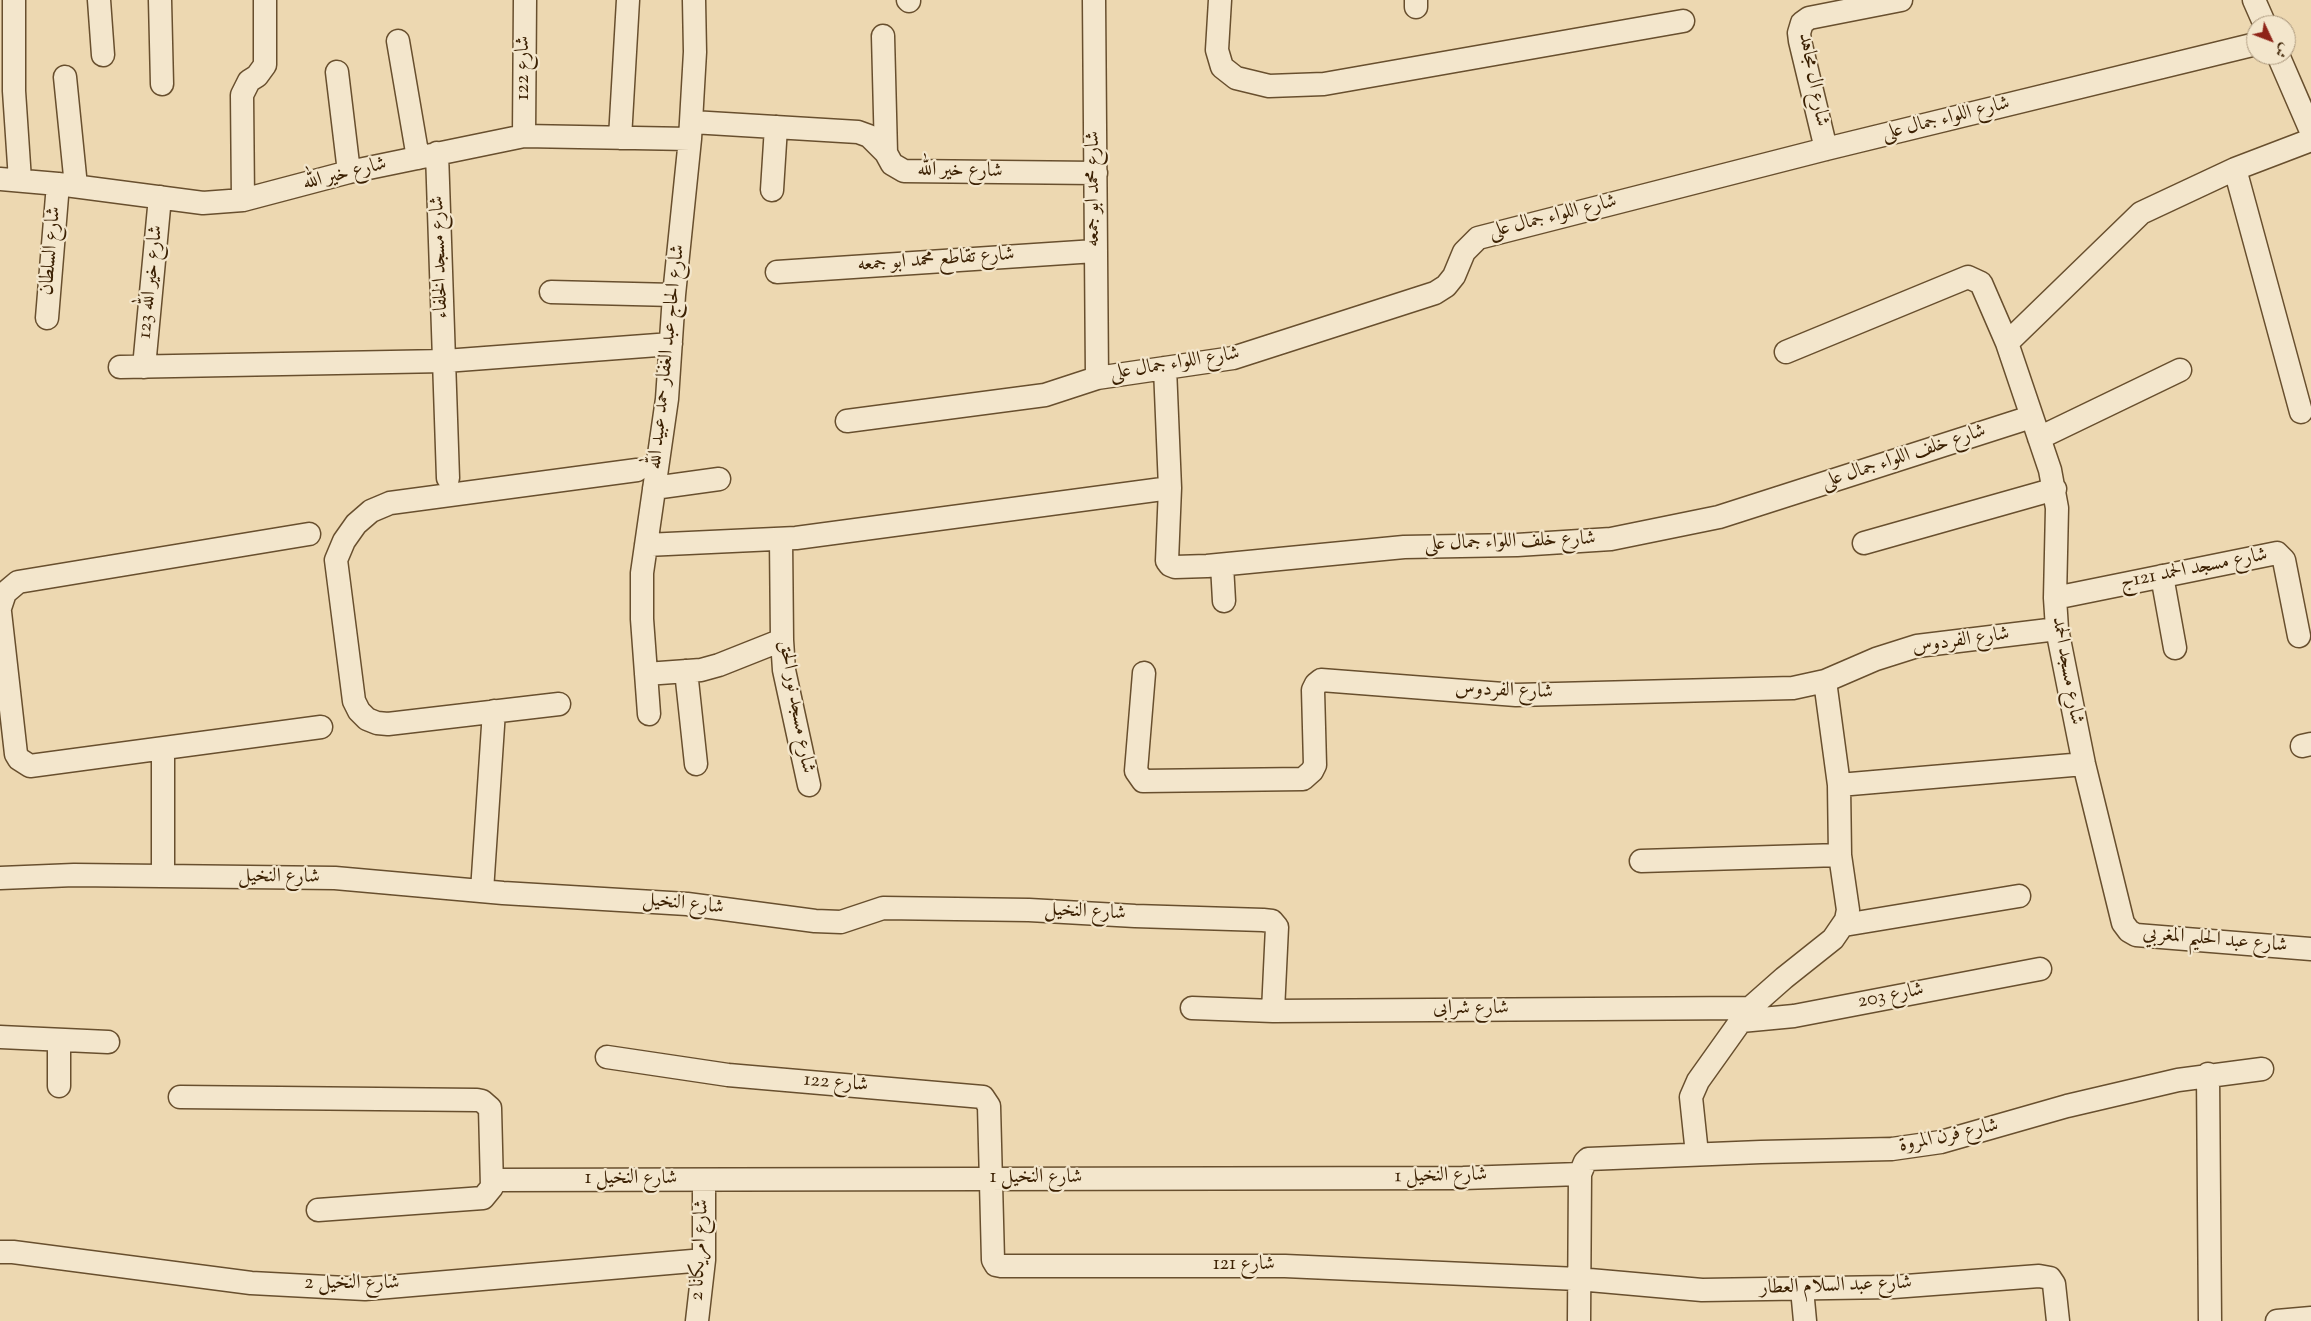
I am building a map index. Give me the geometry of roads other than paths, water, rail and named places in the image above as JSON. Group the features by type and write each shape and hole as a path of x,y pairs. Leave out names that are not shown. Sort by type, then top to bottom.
{"street":[{"path":"10,180 14,91 14,0"},
{"path":"99,0 103,55"},
{"path":"160,0 162,84"},
{"path":"243,200 242,94 249,81 257,76 265,65 265,0"},
{"name":"شارع 122","path":"524,136 525,0"},
{"path":"620,138 628,0"},
{"name":"شارع الحاج عبد الغفار حمد عبيد الله","path":"649,714 642,619 642,573 667,399 674,295 691,131 695,52 694,0"},
{"name":"شارع محمد ابو جمعه","path":"1094,0 1097,378"},
{"path":"1220,0 1217,50 1222,67 1236,78 1269,86 1333,83 1683,21"},
{"name":"شارع ال مجاهد","path":"1826,149 1800,41 1799,33 1802,23 1809,18 1901,0"},
{"path":"2254,0 2261,15"},
{"path":"884,36 886,153"},
{"name":"شارع مسجد الخلفاء","path":"398,41 428,156 445,361 448,478"},
{"name":"شارع اللواء جمال على","path":"847,421 1045,395 1097,378 1234,358 1435,293 1446,286 1454,276 1464,252 1478,238 1826,149 2246,46"},
{"path":"2283,65 2306,107 2311,131"},
{"path":"337,72 350,172"},
{"name":"شارع السلطان","path":"46,318 67,185 65,77"},
{"path":"772,190 776,127"},
{"name":"شارع خير الله","path":"10,180 67,185 203,203 243,200 350,172 524,136 620,138 691,131 776,127 858,132 869,136 886,153 892,164 904,171 1096,174"},
{"path":"2007,343 2141,213 2235,169 2311,140"},
{"path":"2235,169 2301,412"},
{"name":"شارع خير الله 123","path":"144,367 160,197"},
{"name":"شارع تقاطع محمد ابو جمعه","path":"777,272 1095,251"},
{"name":"شارع مسجد الحمد","path":"1786,352 1968,277 1981,283 2007,343 2050,470 2057,508 2055,598 2057,629 2084,764 2123,923"},
{"path":"551,292 674,295"},
{"path":"120,367 445,361 671,344"},
{"name":"شارع خلف اللواء جمال على","path":"1165,368 1170,488 1168,563 1176,567 1222,565 1404,547 1516,545 1611,539 1719,517 2031,417"},
{"path":"2039,438 2180,370"},
{"path":"559,704 388,724 377,723 367,719 359,711 354,701 336,560 344,541 356,524 371,511 390,503 637,470"},
{"path":"654,488 719,479"},
{"path":"646,546 781,539 1170,488"},
{"path":"1864,543 2054,489"},
{"path":"0,608 4,593 18,582 309,534"},
{"name":"شارع مسجد نور الحق","path":"781,539 784,670 809,785"},
{"name":"شارع مسجد الحمد 121ج","path":"2055,598 2277,552 2284,560 2299,636"},
{"path":"1222,565 1224,601"},
{"path":"2162,576 2175,648"},
{"path":"0,612 16,754 24,764 37,767 321,727"},
{"name":"شارع الفردوس","path":"1144,673 1136,770 1139,778 1147,782 1303,779 1312,771 1315,765 1313,690 1321,680 1516,695 1793,688 1825,681 1917,646 2057,629"},
{"path":"646,674 686,671 720,665 782,640"},
{"path":"686,671 696,764"},
{"path":"1697,1154 1691,1106 1693,1088 1746,1015 1784,978 1833,939 1844,925 1848,910 1840,854 1839,786 1825,681"},
{"path":"482,891 494,711"},
{"path":"163,749 163,876"},
{"path":"1839,786 2084,764"},
{"path":"1641,861 1840,854"},
{"name":"شارع النخيل","path":"0,878 74,875 335,878 482,891 687,904 815,921 841,922 883,908 1029,910 1263,920 1272,921 1277,927 1273,1011"},
{"path":"1844,925 2019,896"},
{"name":"شارع عبد الحليم المغربي","path":"2123,923 2128,931 2136,935 2311,949"},
{"name":"شارع 203","path":"1746,1015 1794,1016 2040,969"},
{"name":"شارع شرابى","path":"1192,1008 1273,1011 1746,1015"},
{"path":"0,1037 108,1042"},
{"path":"59,1040 59,1086"},
{"name":"شارع 122","path":"607,1057 728,1075 983,1097 989,1106 992,1179"},
{"name":"شارع فرن المروة","path":"1580,1174 1584,1162 1592,1158 1892,1150 1941,1142 2067,1106 2208,1074 2262,1069"},
{"path":"2208,1074 2210,1321"},
{"path":"180,1096 482,1101 490,1108 492,1180 490,1192 478,1199 318,1210"},
{"path":"1579,1321 1580,1174"},
{"name":"شارع النخيل 1","path":"492,1180 1464,1178 1580,1174"},
{"name":"شارع 121","path":"992,1179 993,1260 996,1265 1001,1266 1285,1266 1578,1279"},
{"name":"شارع امريكانا 2","path":"697,1321 704,1260 704,1180"},
{"name":"شارع النخيل 2","path":"0,1252 13,1252 251,1283 365,1289 704,1260"},
{"name":"شارع عبد السلام العطار","path":"1578,1279 1702,1290 1893,1287 2039,1276 2050,1278 2054,1284 2058,1321"},
{"path":"1802,1289 1805,1321"},
{"path":"2276,1321 2311,1318"}]}
